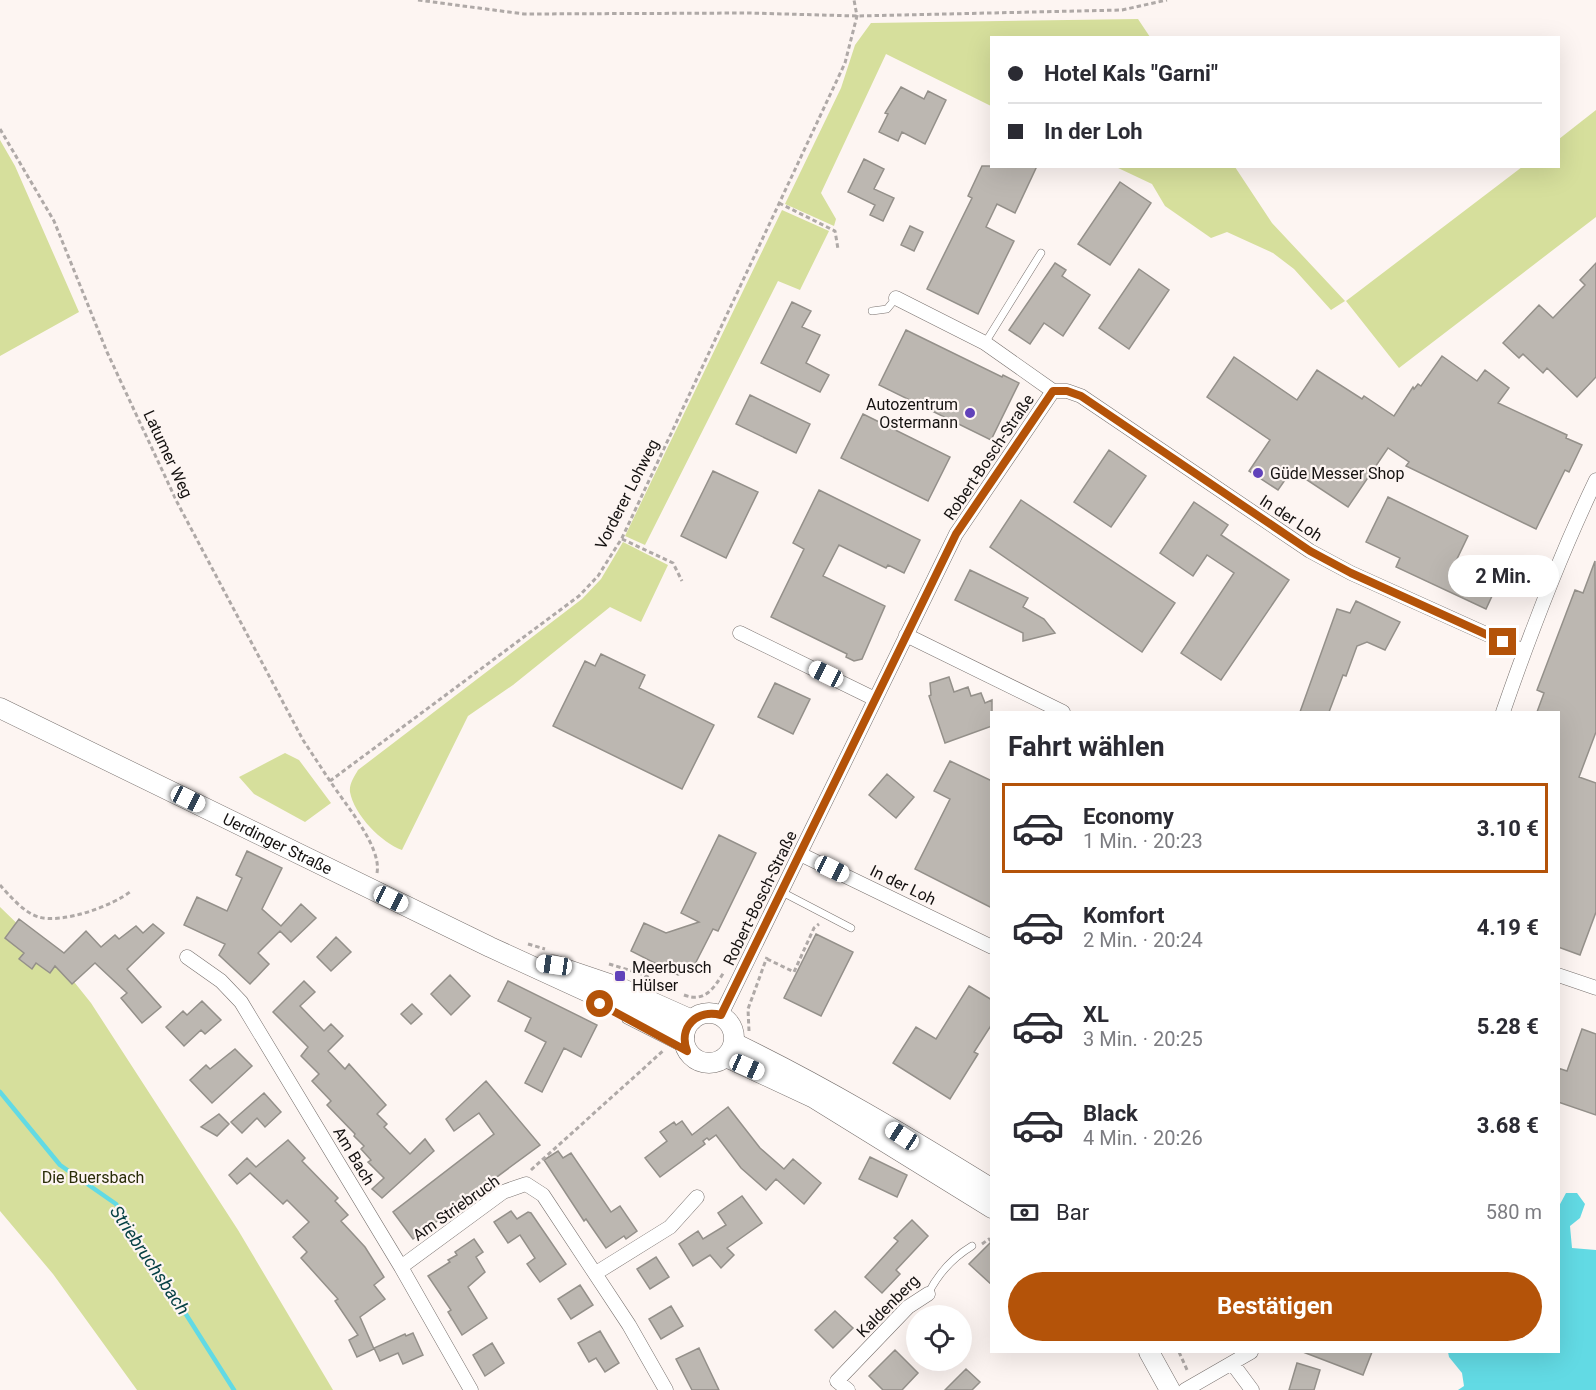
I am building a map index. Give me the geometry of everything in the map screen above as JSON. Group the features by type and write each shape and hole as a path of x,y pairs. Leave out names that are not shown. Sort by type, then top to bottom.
{"street":[{"name":"Robert-Bosch-Straße","path":"721,1015 956,534 1053,391 985,343 896,298"},
{"name":"In der Loh","path":"1053,391 1067,391 1081,396 1310,551 1351,573 1524,651"},
{"path":"1503,711 1524,651 1578,518 1596,480"},
{"path":"740,633 875,699"},
{"path":"906,635 1061,711"},
{"name":"Uerdinger Straße","path":"0,708 524,952 583,974 683,1037 692,1057 705,1063 712,1063 730,1050"},
{"name":"In der Loh","path":"797,860 990,945"},
{"name":"Uerdinger Straße","path":"524,952 579,988 683,1037"},
{"name":"Am Bach","path":"187,957 221,981 241,1002 401,1267 471,1390"},
{"path":"1560,976 1596,988"},
{"path":"683,1037 700,1014 721,1015 732,1027 730,1050"},
{"path":"730,1050 847,1100 902,1136 990,1188"},
{"path":"730,1050 814,1098 990,1207"},
{"name":"Am Striebruch","path":"401,1267 503,1192 526,1184 543,1195 596,1273 666,1390"},
{"path":"596,1273 670,1227 697,1197"},
{"name":"Kaldenberg","path":"848,1390 837,1381 908,1308 928,1294"},
{"path":"1150,1353 1170,1390"},
{"path":"1189,1388 1249,1353"},
{"path":"1232,1363 1252,1390"}],"lane":[{"path":"985,343 1041,253"},
{"name":"Robert-Bosch-Straße","path":"872,311 887,309 896,298"},
{"path":"782,892 851,928"},
{"name":"Kaldenberg","path":"928,1294 937,1277 959,1254 972,1246"}],"path":[{"path":"418,0 524,14 749,13 857,16 1122,10 1167,0"},
{"name":"Vorderer Lohweg","path":"330,781 579,596 598,576 622,538 845,63 857,16 854,0"},
{"name":"Latumer Weg","path":"0,129 54,221 107,352 177,502 303,740 330,781"},
{"path":"779,204 835,231 838,249"},
{"path":"622,538 673,563 682,581"},
{"path":"330,781 368,838 379,861 374,881"},
{"path":"368,867 374,881"},
{"path":"0,885 28,910 41,918 77,915 112,903 131,891"},
{"path":"766,959 794,972 824,914"},
{"path":"524,952 554,952"},
{"path":"598,963 621,966 693,999 711,992"},
{"path":"528,1173 666,1049 683,1037"},
{"path":"1179,1353 1189,1388"}],"green space":[{"path":"1138,19 1149,36 990,36 990,106 886,54 821,193 836,219 834,226 785,204 841,88 855,45 871,23"},
{"path":"1596,110 1596,217 1399,368 1346,301 1521,168 1560,168 1560,138"},
{"path":"0,140 15,166 79,312 0,356"},
{"path":"1118,168 1236,168 1272,223 1345,301 1331,310 1294,269 1273,253 1227,232 1211,238 1165,206 1152,184"},
{"path":"782,210 829,231 800,290 778,281 645,545 625,536"},
{"path":"623,542 668,565 641,622 610,607 513,685 468,716 402,850 378,835 357,810 350,792 350,786 358,770 582,599 601,579"},
{"path":"285,753 299,760 331,803 305,822 254,794 239,777"},
{"name":"Die Buersbach","path":"0,907 63,968 91,1003 238,1230 333,1390 137,1390 53,1274 0,1211"}],"water":[{"path":"1566,1193 1577,1193 1585,1204 1580,1218 1570,1226 1572,1248 1596,1250 1596,1390 1458,1390 1464,1386 1462,1373 1448,1353 1560,1353 1560,1204"}],"building":[{"path":"901,87 924,99 928,91 946,100 925,144 902,132 898,141 879,132 888,114 885,113"},
{"path":"864,159 884,169 874,189 894,198 883,221 870,215 875,205 848,192"},
{"path":"982,166 1036,168 1015,213 997,204 986,227 1014,241 978,314 927,289 972,198 968,196"},
{"path":"1120,182 1151,203 1110,265 1078,244"},
{"path":"910,226 923,232 914,251 901,245"},
{"path":"1055,263 1066,270 1062,276 1090,295 1063,336 1044,323 1030,344 1009,330"},
{"path":"1596,263 1596,377 1577,397 1547,368 1543,373 1523,354 1519,358 1503,343 1539,305 1553,318 1585,285 1580,280"},
{"path":"1139,269 1169,290 1129,349 1099,328"},
{"path":"792,302 811,311 802,327 820,335 806,363 829,375 820,392 761,363"},
{"name":"Autozentrum Ostermann","path":"906,330 1019,383 991,440 879,385"},
{"path":"1442,356 1477,381 1485,370 1509,388 1498,403 1567,435 1566,438 1582,445 1569,472 1565,470 1536,529 1406,466 1409,462 1388,448 1348,507 1292,470 1278,490 1249,471 1270,440 1207,397 1234,357 1297,400 1317,370 1362,399 1364,396 1394,416 1413,387 1414,389 1418,384 1421,386"},
{"path":"750,395 810,424 796,453 736,424"},
{"path":"863,414 950,457 928,501 841,458"},
{"path":"1109,450 1146,476 1111,527 1074,502"},
{"path":"713,471 758,492 726,558 681,536"},
{"path":"819,490 920,540 904,573 888,565 886,568 839,545 823,576 885,606 862,659 854,661 846,657 847,654 771,617 804,549 793,543"},
{"path":"1388,497 1468,536 1456,561 1499,581 1486,609 1396,567 1400,558 1366,542"},
{"path":"1021,500 1175,603 1142,652 990,547"},
{"path":"1194,502 1228,525 1221,535 1289,580 1221,680 1181,653 1234,573 1207,555 1193,576 1160,553"},
{"path":"1595,561 1596,732 1579,777 1596,783 1596,912 1580,955 1560,948 1560,711 1537,711 1544,693 1537,690 1575,590 1583,593"},
{"path":"970,570 1028,598 1023,607 1044,619 1055,633 1023,641 1023,633 955,600"},
{"path":"1356,601 1400,622 1385,650 1367,642 1357,646 1329,711 1300,711 1337,609 1350,613"},
{"path":"601,654 645,675 639,688 714,725 682,789 553,726 585,661 595,666"},
{"path":"949,677 954,692 968,687 971,696 981,693 985,703 992,700 990,727 945,743 929,696 931,695 930,683"},
{"path":"775,683 810,699 793,734 758,717"},
{"path":"950,761 990,780 990,907 915,869 950,799 934,791"},
{"path":"887,774 914,797 896,818 869,795"},
{"path":"719,835 756,853 718,931 713,929 692,970 678,975 631,951 644,923 666,933 699,922 681,913"},
{"path":"247,851 282,868 262,909 281,926 301,904 316,918 291,942 280,931 258,953 269,964 250,984 219,955 225,944 184,925 197,897 227,911 242,878 236,875"},
{"path":"19,919 64,953 86,931 101,947 115,935 119,939 136,926 143,933 153,924 164,933 127,969 161,1007 142,1023 121,998 127,993 95,963 72,984 55,966 50,973 36,963 32,969 19,959 24,953 5,938"},
{"path":"816,934 853,952 821,1016 784,998"},
{"path":"336,937 351,952 331,971 317,957"},
{"path":"450,975 470,996 451,1015 431,994"},
{"path":"304,981 315,992 300,1006 324,1031 331,1024 343,1036 328,1051 345,1069 349,1064 386,1105 377,1114 387,1124 384,1127 410,1154 425,1139 434,1151 382,1198 372,1189 384,1178 368,1162 371,1160 361,1149 364,1146 354,1136 355,1134 327,1105 331,1101 312,1081 319,1074 301,1056 308,1047 273,1012"},
{"path":"508,981 597,1025 581,1057 564,1048 542,1092 525,1083 546,1042 525,1031 531,1018 498,1001"},
{"path":"969,986 990,999 990,1027 974,1052 978,1054 950,1099 893,1063 916,1027 936,1039"},
{"path":"202,1001 221,1020 205,1034 201,1030 184,1046 166,1027 183,1011 187,1015"},
{"path":"412,1004 422,1014 411,1024 401,1014"},
{"path":"1582,1029 1596,1034 1596,1115 1560,1103 1560,1069 1567,1071"},
{"path":"235,1049 252,1066 212,1103 190,1080 206,1065 210,1069"},
{"path":"486,1081 540,1145 413,1239 393,1212 494,1134 479,1113 454,1131 446,1119"},
{"path":"264,1093 281,1112 265,1127 257,1118 242,1133 231,1122"},
{"path":"728,1107 760,1148 784,1169 793,1159 821,1183 804,1204 776,1179 766,1190 741,1168 716,1135 703,1141 705,1144 660,1177 645,1158 667,1141 660,1132 674,1122 676,1125 682,1121 692,1135"},
{"path":"219,1114 229,1124 217,1136 201,1127"},
{"path":"288,1140 305,1158 302,1161 338,1198 335,1201 348,1215 341,1221 365,1247 384,1277 374,1285 385,1299 360,1317 374,1349 357,1357 349,1340 358,1335 335,1301 338,1299 301,1258 307,1252 293,1237 309,1222 287,1200 283,1204 250,1173 237,1184 229,1175 247,1158 256,1167"},
{"path":"558,1151 563,1158 571,1153 611,1212 620,1206 637,1231 626,1239 624,1236 606,1248 586,1219 584,1221 544,1160"},
{"path":"870,1157 907,1175 897,1197 859,1179"},
{"path":"742,1196 762,1223 727,1248 734,1255 721,1268 710,1255 693,1266 679,1244 698,1231 703,1239 726,1225 718,1213"},
{"path":"511,1211 517,1219 528,1212 531,1213 566,1264 540,1282 527,1264 535,1258 520,1235 508,1243 494,1222"},
{"path":"912,1220 928,1236 896,1270 900,1274 882,1293 865,1277 898,1241 894,1238"},
{"path":"474,1239 483,1252 476,1257 485,1272 468,1287 487,1318 462,1335 448,1312 451,1310 428,1276 450,1262 448,1260 457,1255 455,1252"},
{"path":"990,1243 990,1283 969,1264"},
{"path":"656,1257 669,1277 650,1289 637,1269"},
{"path":"580,1285 593,1305 571,1319 558,1299"},
{"path":"671,1306 683,1326 661,1339 649,1319"},
{"path":"835,1311 853,1328 833,1348 815,1330"},
{"path":"600,1331 619,1363 605,1372 596,1358 589,1362 578,1343"},
{"path":"413,1333 423,1355 403,1364 398,1353 380,1361 374,1348 405,1334 406,1336"},
{"path":"492,1343 504,1363 485,1376 473,1355"},
{"path":"699,1348 719,1390 692,1390 676,1359"},
{"path":"895,1350 906,1361 906,1371 918,1373 902,1390 883,1390 869,1376"},
{"path":"1306,1353 1372,1353 1363,1375"},
{"path":"1297,1363 1320,1370 1314,1390 1289,1390"},
{"path":"964,1371 968,1371 980,1382 972,1390 945,1390"}],"waterway":[{"name":"Striebruchsbach","path":"0,1092 60,1165 116,1204 234,1390"}],"place":[{"name":"Autozentrum Ostermann","path":"970,413"},
{"name":"Güde Messer Shop","path":"1258,473"},
{"name":"Meerbusch Hülser","path":"620,976"}],"route":[{"path":"600,1004 627,1021 687,1051 684,1036 692,1020 700,1014 721,1015 956,534 1053,391 1067,391 1081,396 1310,551 1351,573 1503,642"}]}
